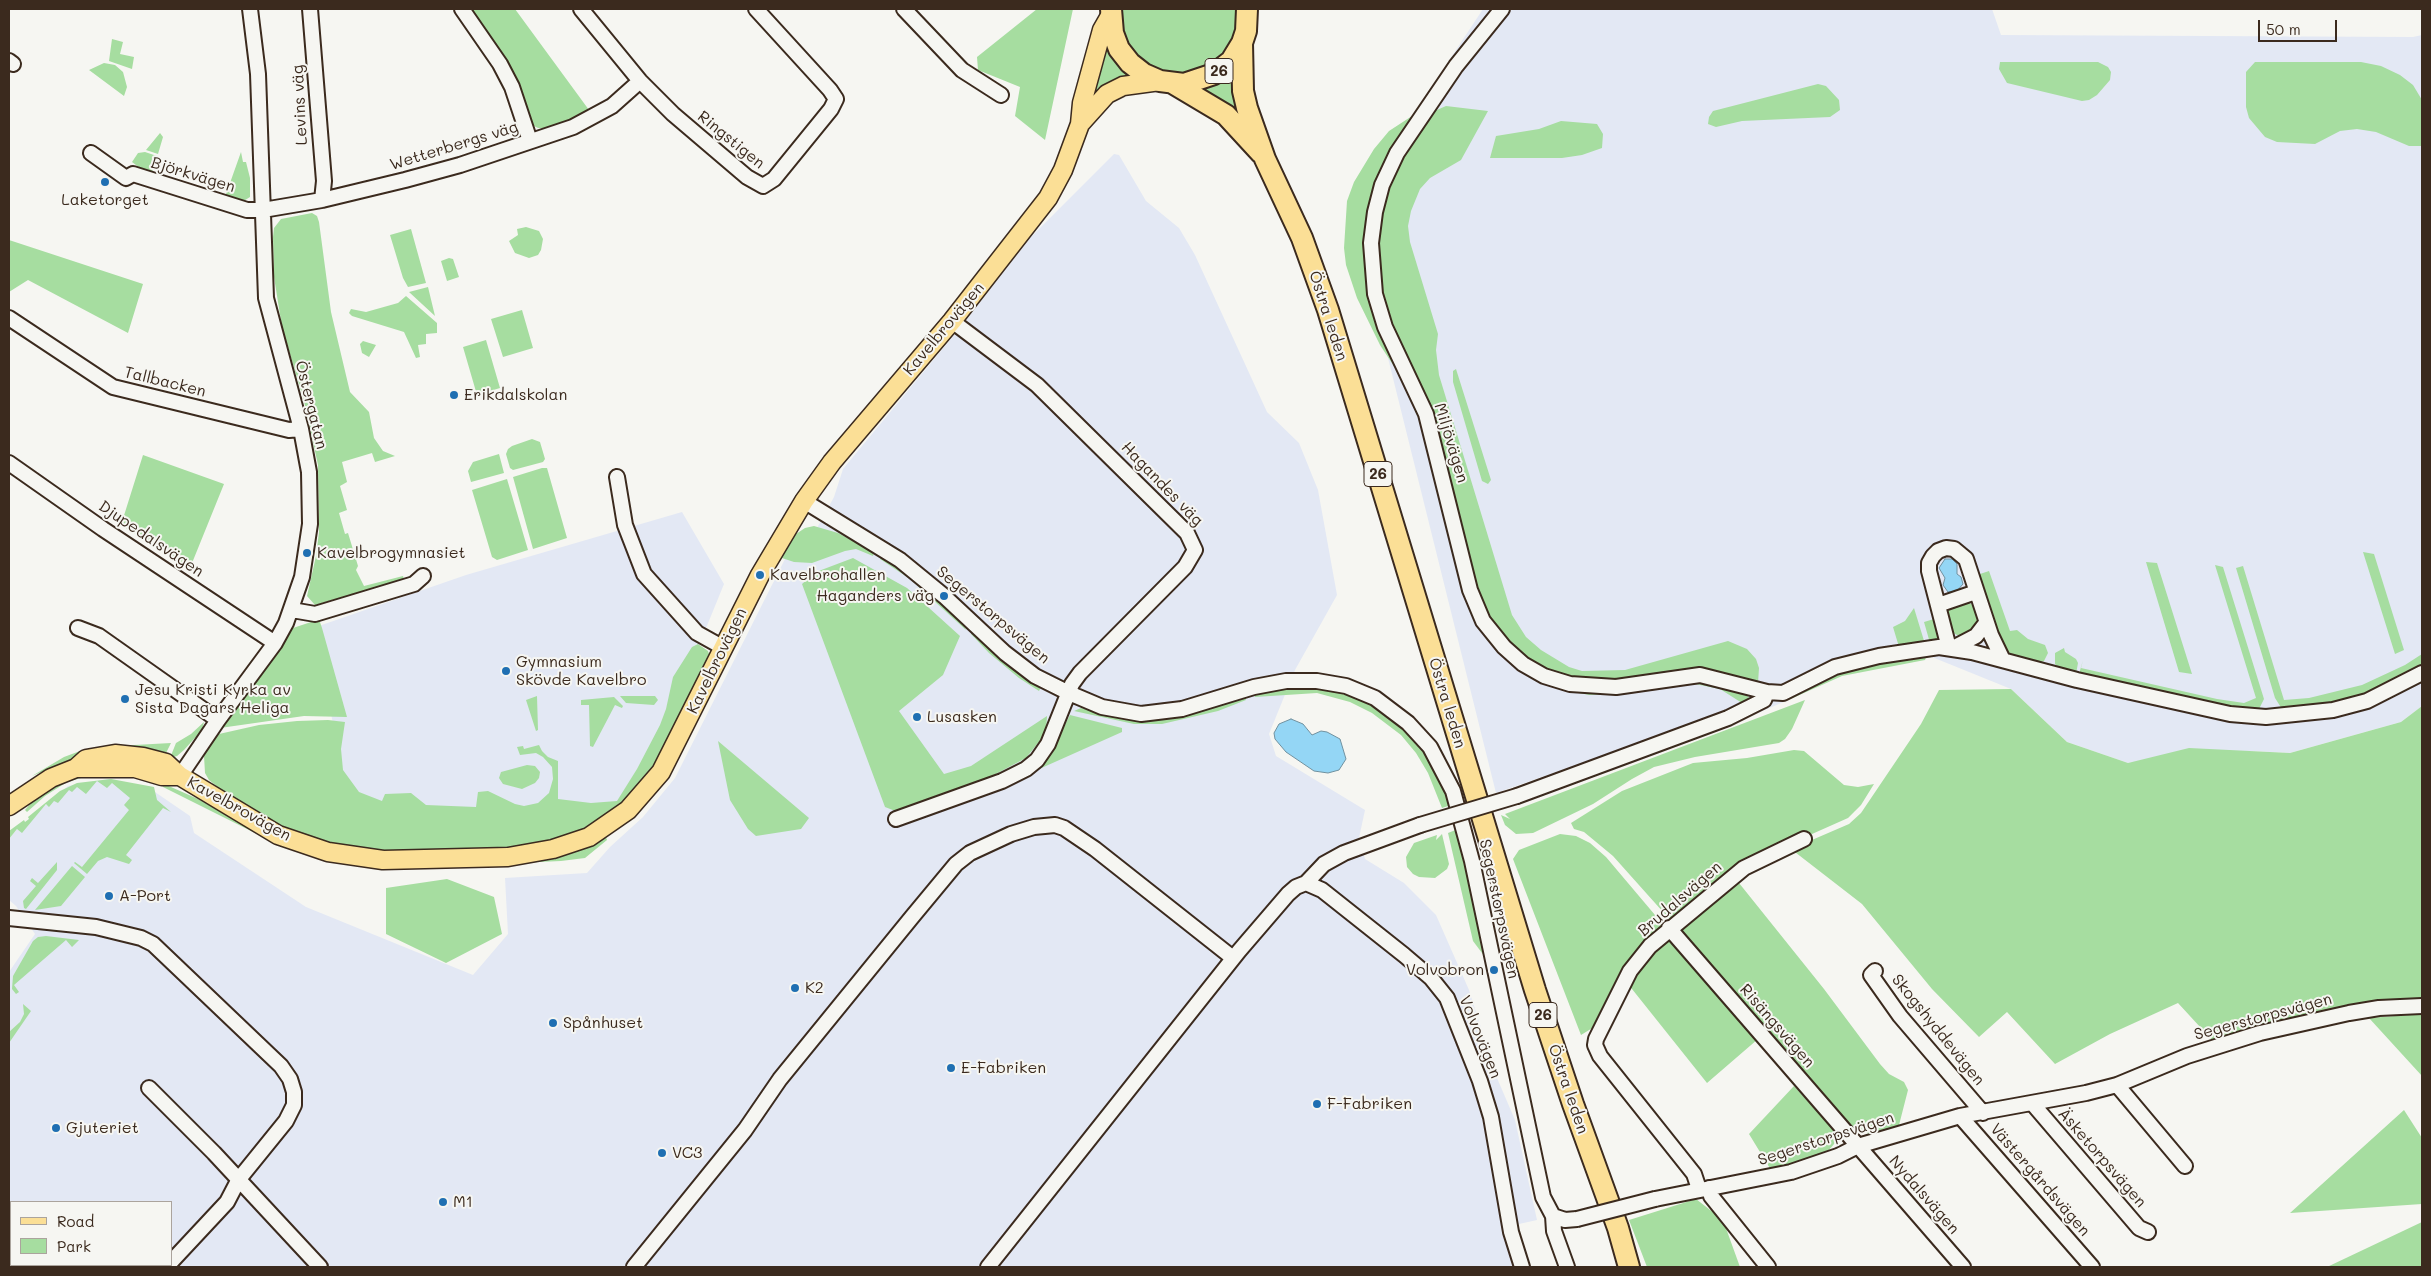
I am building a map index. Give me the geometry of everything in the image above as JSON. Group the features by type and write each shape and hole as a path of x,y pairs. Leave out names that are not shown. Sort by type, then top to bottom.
{"highway":[{"name":"26","path":"1111,12 1113,33 1119,49 1130,63 1144,74 1167,82 1195,82 1214,74 1231,61 1242,43 1250,12"},
{"name":"Östra leden","path":"1242,43 1243,91 1265,158 1302,238 1328,310 1535,990 1628,1261"},
{"name":"Östra leden","path":"1167,82 1226,116 1265,158"}],"main road":[{"name":"Kavelbrovägen","path":"9,806 51,778 76,768 86,759 115,754 143,757 166,763 180,776 278,834 328,852 383,860 508,857 552,849 588,837 628,810 661,772 760,575 804,501 832,462 952,321 1048,198 1063,170 1080,124 1082,104 1102,30 1111,12"},
{"name":"Kavelbrovägen","path":"1080,124 1107,94 1123,86 1167,82"}],"street":[{"name":"Östergatan","path":"180,776 218,720 275,643 292,610 307,553 310,524 309,472 301,428 266,298 258,74 250,9"},
{"name":"Levins väg","path":"310,9 324,181 322,200"},
{"path":"462,9 500,64 512,87 530,141"},
{"name":"Ringstigen","path":"581,9 640,81 687,127 747,177 763,186 769,184 826,116 836,99 756,9"},
{"path":"904,9 962,70 1001,96"},
{"name":"Miljövägen","path":"1502,9 1456,66 1397,154 1382,185 1375,212 1371,243 1375,294 1385,326 1426,414 1470,590 1483,621 1504,647 1524,664 1544,676 1570,684 1616,687 1700,675 1767,692"},
{"name":"Wetterbergs väg","path":"263,210 322,200 405,180 573,127 612,106 640,81"},
{"name":"Björkvägen","path":"91,153 126,178 133,174 247,210 263,210"},
{"name":"Tallbacken","path":"9,318 112,387 289,430 301,428"},
{"name":"Hagandes väg","path":"896,819 975,792 1026,770 1038,760 1048,744 1069,693 1080,673 1185,567 1195,550 1193,541 1188,533 1037,385 952,321"},
{"name":"Djupedalsvägen","path":"9,463 275,643"},
{"path":"617,477 625,525 644,574 697,633 724,648"},
{"name":"Segerstorpsvägen","path":"804,501 900,560 944,596 1005,653 1035,676 1102,707 1141,714 1182,709 1254,687 1286,681 1317,680 1346,686 1375,698 1408,722 1430,747 1453,791 1470,853 1543,1197 1552,1216 1565,1220 1577,1219 1704,1188 1791,1172 1838,1156 1858,1146 1960,1116 1983,1113 2117,1085 2187,1056 2260,1033 2348,1013 2379,1008 2422,1006"},
{"path":"1951,648 1929,571 1929,563 1938,551 1946,548 1962,553 1966,559 1986,623 2003,660"},
{"path":"292,610 314,614 414,584 423,576"},
{"path":"1938,605 1976,592"},
{"path":"1951,648 1976,636 1986,623"},
{"path":"78,628 99,636 218,720"},
{"path":"988,1267 1233,958 1288,894 1296,887 1306,883 1324,864 1344,853 1420,825 1517,796 1747,710 1764,700 1767,692 1783,693 1835,667 1938,647 1951,648 2003,660 2186,705 2230,714 2266,717 2333,710 2367,701 2422,673"},
{"path":"634,1267 745,1130 780,1079 956,864 970,853 1011,834 1034,826 1055,825 1064,828 1089,844 1233,958"},
{"name":"Brudalsvägen","path":"1704,1188 1600,1056 1596,1045 1599,1030 1630,971 1650,946 1669,928 1744,868 1804,839"},
{"name":"Volvovägen","path":"1306,883 1322,890 1373,930 1431,978 1447,998 1480,1081 1491,1118 1511,1232 1522,1267"},
{"path":"9,918 96,927 148,941 158,947 287,1072 294,1092 294,1105 290,1114 239,1179 226,1202 172,1262"},
{"name":"Risängsvägen","path":"1669,928 1858,1146"},
{"name":"Skogshyddevägen","path":"1875,971 1871,975 1900,1016 1983,1113"},
{"path":"2117,1085 2185,1166"},
{"path":"148,1088 239,1179 320,1267"},
{"name":"Äsketorpsvägen","path":"2032,1103 2138,1228 2148,1232"},
{"name":"Västergårdsvägen","path":"1960,1116 2092,1267"},
{"name":"Nydalsvägen","path":"1858,1146 1963,1267"},
{"path":"1704,1188 1768,1267"},
{"path":"1552,1216 1554,1231 1567,1267"}],"shaded area":[{"path":"1483,9 1992,9 2001,35 2413,37 2422,35 2422,706 2401,722 2290,753 2252,751 2159,758 2128,763 2067,742 2011,689 1927,655 1858,667 1813,685 1786,701 1748,717 1740,708 1496,793 1351,209"},
{"path":"1114,154 1119,155 1146,201 1179,228 1195,255 1267,412 1299,443 1318,490 1337,595 1295,670 1269,734 1276,756 1365,810 1359,838 1365,859 1404,883 1436,915 1469,990 1497,1078 1515,1120 1537,1220 1519,1224 1520,1267 9,1267 9,972 35,934 16,906 9,900 9,839 17,829 68,786 109,779 152,790 190,816 194,833 306,907 473,975 508,934 505,878 587,873 610,847 643,817 675,778 786,557 817,528 834,497 843,469 964,323 1031,237"},
{"name":"Gymnasium Skövde Kavelbro","path":"682,512 724,584 671,714 618,808 485,827 360,801 341,770 316,627 466,575"}],"green space":[{"path":"465,9 515,9 589,110 562,124 546,128 538,128 530,124"},
{"path":"1037,9 1073,9 1045,140 1015,116 1020,87 978,70 977,57"},
{"path":"1117,9 1243,9 1232,50 1199,75 1158,74 1126,49"},
{"path":"1107,30 1138,75 1088,106"},
{"path":"112,39 123,42 120,54 134,57 132,69 109,61"},
{"path":"1238,58 1247,126 1206,96 1200,86"},
{"path":"2000,62 2098,62 2108,67 2111,72 2110,80 2097,95 2089,100 2082,101 2007,83 1999,69"},
{"path":"2255,62 2361,62 2381,66 2400,75 2413,85 2422,100 2422,146 2409,146 2376,132 2357,129 2340,131 2315,144 2277,142 2265,137 2249,118 2246,107 2246,72"},
{"path":"104,63 115,65 123,72 127,87 124,96 89,70"},
{"path":"1818,84 1826,86 1839,100 1840,110 1830,117 1742,121 1716,127 1708,124 1709,117 1713,111"},
{"path":"1446,106 1488,111 1461,160 1430,178 1420,189 1411,211 1408,226 1410,242 1438,334 1436,350 1439,375 1512,615 1526,637 1541,650 1569,667 1582,671 1625,670 1728,641 1747,649 1756,659 1759,668 1758,683 1642,678 1597,682 1571,679 1546,670 1528,660 1510,646 1484,611 1477,595 1437,433 1389,324 1380,289 1376,258 1378,227 1388,188 1403,155 1430,113"},
{"path":"1412,116 1414,117 1392,150 1366,253 1417,406 1489,638 1566,688 1590,692 1616,692 1690,681 1705,682 1745,693 1749,701 1742,703 1720,689 1695,684 1611,694 1589,695 1565,690 1546,684 1515,667 1487,640 1474,621 1460,581 1425,434 1401,377 1380,345 1357,298 1346,265 1344,248 1347,201 1354,182 1374,149 1389,131"},
{"path":"1561,121 1597,124 1603,134 1602,148 1582,155 1562,158 1490,158 1496,136 1539,129"},
{"path":"160,133 163,137 158,154 146,150"},
{"path":"145,152 157,156 152,172 140,168 132,162 138,153"},
{"path":"241,152 250,178 250,197 242,202 225,197"},
{"path":"312,213 317,216 319,222 331,312 350,392 369,412 374,438 383,451 395,456 375,462 372,453 342,462 347,482 340,486 347,510 339,513 345,534 348,533 358,566 356,570 364,586 403,576 404,579 315,605 307,596 319,532 318,465 304,401 282,327 274,277 273,237 274,228 281,219"},
{"path":"526,227 539,231 543,239 538,255 529,258 515,253 509,241 518,235 517,229"},
{"path":"411,229 426,283 408,287 403,278 390,235"},
{"path":"9,240 143,284 128,333 28,280 9,292"},
{"path":"449,258 453,259 459,277 447,281 441,261"},
{"path":"428,287 435,316 409,292"},
{"path":"406,296 437,323 437,333 426,334 426,344 418,345 420,357 416,358 404,332 352,316 349,313 351,309 366,312 398,303"},
{"path":"522,310 533,348 503,357 491,319"},
{"path":"486,340 500,388 477,395 463,347"},
{"path":"363,341 376,345 369,357 362,353 360,344"},
{"path":"1456,369 1491,480 1488,484 1482,481 1453,382 1453,371"},
{"path":"532,439 540,442 545,459 543,462 513,470 510,468 506,454 508,449"},
{"path":"499,454 504,473 471,482 468,471 473,462"},
{"path":"143,455 224,484 190,568 121,525"},
{"path":"547,468 567,538 533,549 513,477"},
{"path":"507,479 528,550 497,560 492,557 472,490"},
{"path":"814,526 838,533 874,552 873,556 856,549 812,563 794,562 779,557 793,536 805,528"},
{"path":"2363,552 2374,554 2404,650 2395,654"},
{"path":"882,556 902,569 961,619 966,630 910,579 880,559"},
{"path":"853,558 907,588 960,636 943,675 899,711 944,774 971,766 1047,716 1046,733 1026,758 988,778 898,812 885,807 802,584 816,572"},
{"path":"2146,562 2157,563 2192,674 2179,672"},
{"path":"2215,565 2223,567 2264,699 2259,709 2235,709 2079,674 2083,660 2081,668 2217,699 2244,703 2256,698"},
{"path":"2243,566 2284,700 2309,698 2362,685 2405,665 2422,654 2422,666 2374,691 2339,703 2282,709 2275,698 2236,568"},
{"path":"1989,571 2010,631 2017,630 2028,639 2045,645 2048,653 2044,661 2038,663 2007,655 2001,648 1978,579 1980,574"},
{"path":"1963,602 1975,607 1980,619 1975,631 1963,636 1951,631 1946,619 1951,607"},
{"path":"1914,608 1925,644 1899,647 1893,627 1905,621"},
{"path":"1934,619 1938,621 1939,638 1930,643 1924,622"},
{"path":"311,622 320,622 347,717 304,716 220,728 290,629"},
{"path":"973,631 1023,676 1041,687 1039,691 1019,678 989,653 971,634"},
{"path":"698,644 708,651 711,660 659,765 624,807 577,836 500,850 383,853 345,848 287,831 242,807 209,780 205,773 204,756 208,746 219,734 259,725 328,720 345,722 341,749 343,770 359,792 382,801 385,794 411,793 426,805 476,807 478,792 488,791 515,804 524,806 538,803 549,793 553,779 552,767 543,757 536,753 520,755 517,747 523,746 524,749 539,745 548,757 558,761 558,799 591,803 617,801 637,769 660,725 666,709 673,677 692,647"},
{"path":"2064,648 2065,652 2076,659 2078,663 2076,674 2060,669 2055,664 2055,653"},
{"path":"1927,655 1925,660 1842,676 1786,701 1829,676 1858,667"},
{"path":"1308,686 1333,689 1351,695 1379,708 1399,723 1420,744 1435,768 1451,805 1442,808 1428,773 1416,753 1401,735 1372,713 1350,702 1317,693 1255,697 1254,693 1279,687"},
{"path":"2011,689 2067,742 2128,763 2189,748 2290,753 2401,722 2422,706 2422,1000 2313,1014 2265,1024 2212,1040 2178,1003 2110,1034 2055,1064 2007,1012 1979,1037 1932,989 1862,904 1791,849 1849,824 1861,813 1921,724 1939,690"},
{"path":"537,696 538,730 536,731 526,700"},
{"path":"620,696 655,696 658,700 654,705 626,703"},
{"path":"1245,696 1246,700 1218,711 1162,724 1134,724 1074,711 1081,708 1118,717 1162,720 1184,716"},
{"path":"614,697 623,706 622,708 615,705 593,747 590,746 589,705 581,705 581,700"},
{"path":"1805,700 1792,729 1785,739 1779,743 1695,757 1654,767 1593,804 1533,833 1516,834 1505,825 1501,815 1510,819 1505,814"},
{"path":"1070,715 1122,728 1122,732 1028,774 1049,756"},
{"path":"204,722 202,730 184,750 177,756 170,758 176,743 191,734"},
{"path":"718,741 809,818 801,829 756,836 748,829 730,800"},
{"path":"171,743 164,757 79,756 32,776 64,757 80,751 98,747"},
{"path":"1794,750 1804,751 1844,785 1858,787 1874,784 1861,805 1848,818 1803,838 1672,922 1613,856 1584,832 1574,829 1571,823 1622,791 1693,763 1747,758"},
{"path":"527,765 535,766 540,772 539,778 535,783 522,789 503,784 499,778 501,772"},
{"path":"124,773 155,780 154,783 128,776 88,776 67,782 45,796 27,812 25,810 38,795 52,786 83,774"},
{"path":"111,779 154,787 157,800 171,812 163,808 126,855 132,860 129,864 107,857 98,861 87,874 74,863 82,867 129,810 124,805 130,798 112,783 107,788 97,781 86,794 77,787 72,792 69,790 58,803 54,801 49,807 46,804 22,833 17,829 9,839 9,831 24,820 25,822 29,819 28,817 60,791 77,783"},
{"path":"162,783 198,799 261,834 303,851 535,861 569,854 606,837 607,840 585,858 561,861 385,869 355,866 328,860 275,843 163,787"},
{"path":"1458,829 1485,957 1473,941 1448,833"},
{"path":"1442,834 1449,864 1447,869 1435,878 1419,877 1413,874 1407,867 1406,857 1414,843 1437,835 1436,840"},
{"path":"1560,834 1576,836 1590,843 1606,857 1666,928 1622,980 1594,1027 1581,1035 1513,859 1519,850"},
{"path":"57,862 57,870 26,909 24,908 23,901 36,886 30,881 32,878 38,883"},
{"path":"72,866 85,877 61,906 35,910"},
{"path":"1735,878 1824,989 1880,1064 1889,1074 1904,1082 1908,1090 1898,1129 1874,1135 1855,1130 1838,1117 1676,927"},
{"path":"447,879 494,897 502,934 446,963 386,934 386,888"},
{"path":"46,936 79,940 72,947 66,940 14,985 19,992 16,994 12,989 13,976 33,941 38,937"},
{"path":"1665,941 1677,943 1758,1039 1707,1083 1628,984 1652,950"},
{"path":"23,1004 31,1011 9,1043 9,1032 20,1022 24,1014"},
{"path":"2422,1014 2422,1076 2369,1018"},
{"path":"1794,1086 1840,1137 1823,1157 1771,1170 1749,1134"},
{"path":"2404,1110 2422,1138 2422,1204 2290,1213"},
{"path":"1696,1199 1723,1220 1740,1267 1647,1267 1629,1220"},
{"path":"2422,1222 2422,1267 2327,1267"}],"water":[{"path":"1945,559 1952,559 1957,564 1957,574 1961,577 1963,584 1956,592 1948,592 1943,585 1945,578 1939,568"},
{"path":"1291,719 1303,724 1312,735 1321,731 1340,739 1346,759 1339,770 1328,773 1314,771 1286,752 1275,739 1274,733 1279,724"}],"place":[{"name":"Laketorget","path":"105,182"},
{"name":"Erikdalskolan","path":"454,395"},
{"name":"Kavelbrogymnasiet","path":"307,553"},
{"name":"Kavelbrohallen","path":"760,575"},
{"name":"Haganders väg","path":"944,596"},
{"name":"Gymnasium Skövde Kavelbro","path":"506,671"},
{"name":"Jesu Kristi Kyrka av Sista Dagars Heliga","path":"125,699"},
{"name":"Lusasken","path":"917,717"},
{"name":"A-Port","path":"109,896"},
{"name":"Volvobron","path":"1494,970"},
{"name":"K2","path":"795,988"},
{"name":"Spånhuset","path":"553,1023"},
{"name":"E-Fabriken","path":"951,1068"},
{"name":"F-Fabriken","path":"1317,1104"},
{"name":"Gjuteriet","path":"56,1128"},
{"name":"VC3","path":"662,1153"},
{"name":"M1","path":"443,1202"}]}
